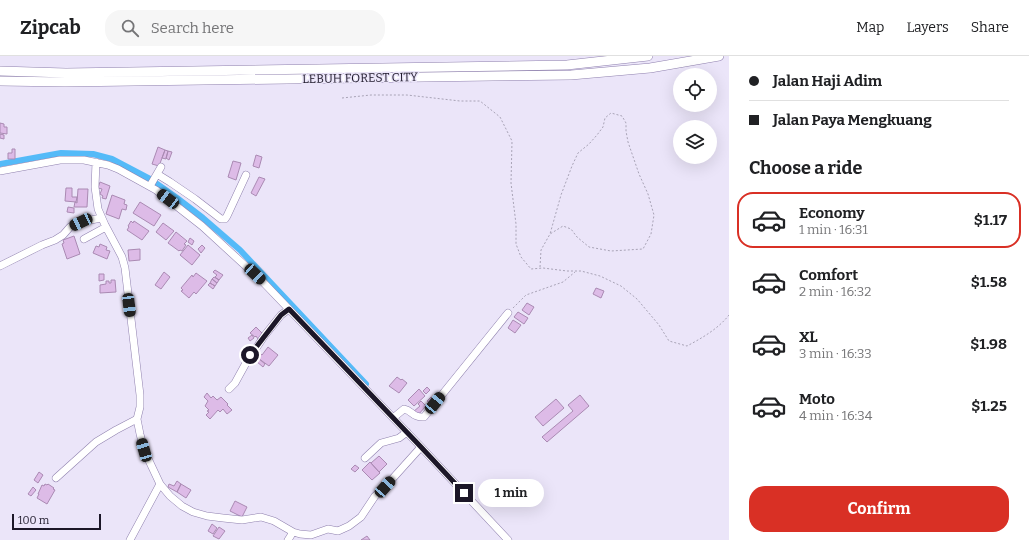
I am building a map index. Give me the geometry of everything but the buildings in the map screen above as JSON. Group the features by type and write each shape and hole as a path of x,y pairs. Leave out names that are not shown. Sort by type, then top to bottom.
{"main road":[{"name":"LEBUH FOREST CITY","path":"0,71 66,73 567,65 648,56"},
{"name":"LEBUH FOREST CITY","path":"0,80 65,82 571,75 650,68 719,56"}],"street":[{"path":"0,171 60,160 96,162 118,169 150,186 179,207 263,282 394,418 508,540"},
{"path":"96,162 95,187 98,209 101,218 122,257 125,268 140,395 140,407 137,419 140,434 144,450 160,484 170,496 182,506 193,512 207,516 242,520 261,517 274,521 293,532 300,534 311,535 328,529 338,532 361,517 376,496 421,447"},
{"path":"150,186 161,167"},
{"path":"157,174 195,199 221,219 224,219 227,216 246,176"},
{"path":"0,266 55,240 63,235 70,227 81,222 101,218"},
{"path":"84,239 106,227"},
{"path":"229,390 236,383 240,372 265,335 281,315 289,309"},
{"path":"394,418 404,409 407,409 411,414 419,418 424,417 508,313"},
{"path":"56,478 96,442 137,419"},
{"path":"365,458 381,443 399,438 407,432"},
{"path":"130,540 160,484"},
{"path":"288,540 293,532"}],"path":[{"path":"342,98 371,95 407,95 460,101 480,101 500,117 512,141 512,183 516,224 516,244 521,257 531,269 540,268 581,271 600,276 621,286 636,299 659,325 669,341 687,346 701,338 726,320 729,316"},
{"path":"540,268 541,250 550,234 561,195 578,153 589,144 603,127 605,118 611,113 622,116 626,122 628,142 639,174 648,194 654,216 651,234 643,249 611,251 589,247 576,237 571,229 564,226 550,234"},
{"path":"508,313 526,295 563,282 575,271"}],"waterway":[{"path":"0,164 61,153 93,154 112,159 150,179 203,218 240,250 366,384"}],"route":[{"path":"250,355 281,315 289,309 464,493"}]}
